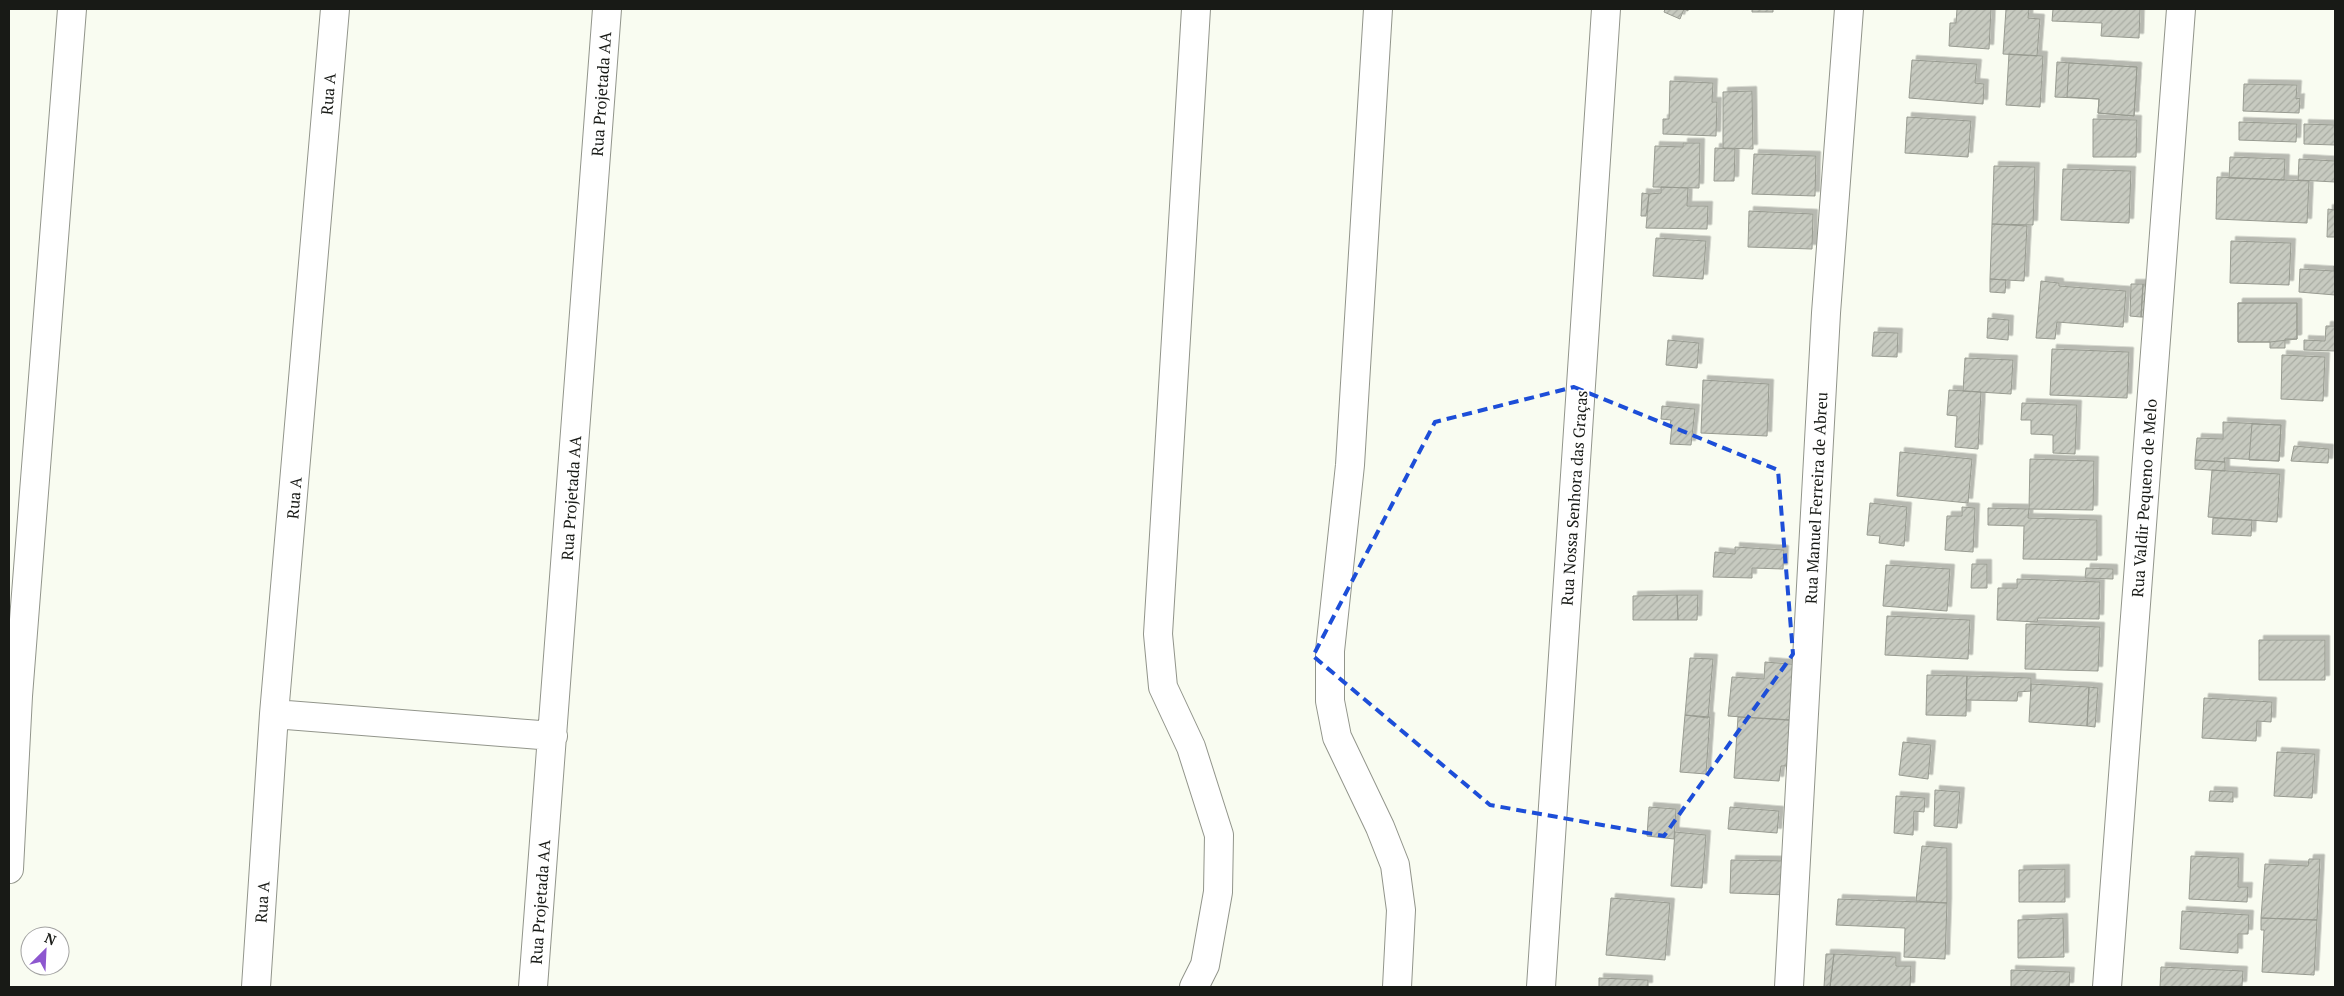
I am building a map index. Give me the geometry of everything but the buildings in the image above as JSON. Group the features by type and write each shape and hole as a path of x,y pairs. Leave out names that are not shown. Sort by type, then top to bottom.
{"street":[{"path":"9,869 13,696 72,9"},
{"name":"Rua A","path":"256,987 274,714 335,9"},
{"name":"Rua Projetada AA","path":"534,987 607,9"},
{"path":"1194,987 1205,965 1218,892 1219,835 1191,748 1163,687 1158,634 1196,9"},
{"path":"1378,9 1350,465 1330,651 1330,700 1337,737 1380,827 1395,865 1401,910 1397,987"},
{"name":"Rua Nossa Senhora das Graças","path":"1541,987 1606,9"},
{"name":"Rua Manuel Ferreira de Abreu","path":"1789,987 1826,323 1849,9"},
{"name":"Rua Valdir Pequeno de Melo","path":"2106,987 2181,9"},
{"path":"274,714 553,736"}],"highlighted area":[{"path":"1574,387 1778,470 1793,654 1664,836 1490,805 1313,656 1435,422"}]}
